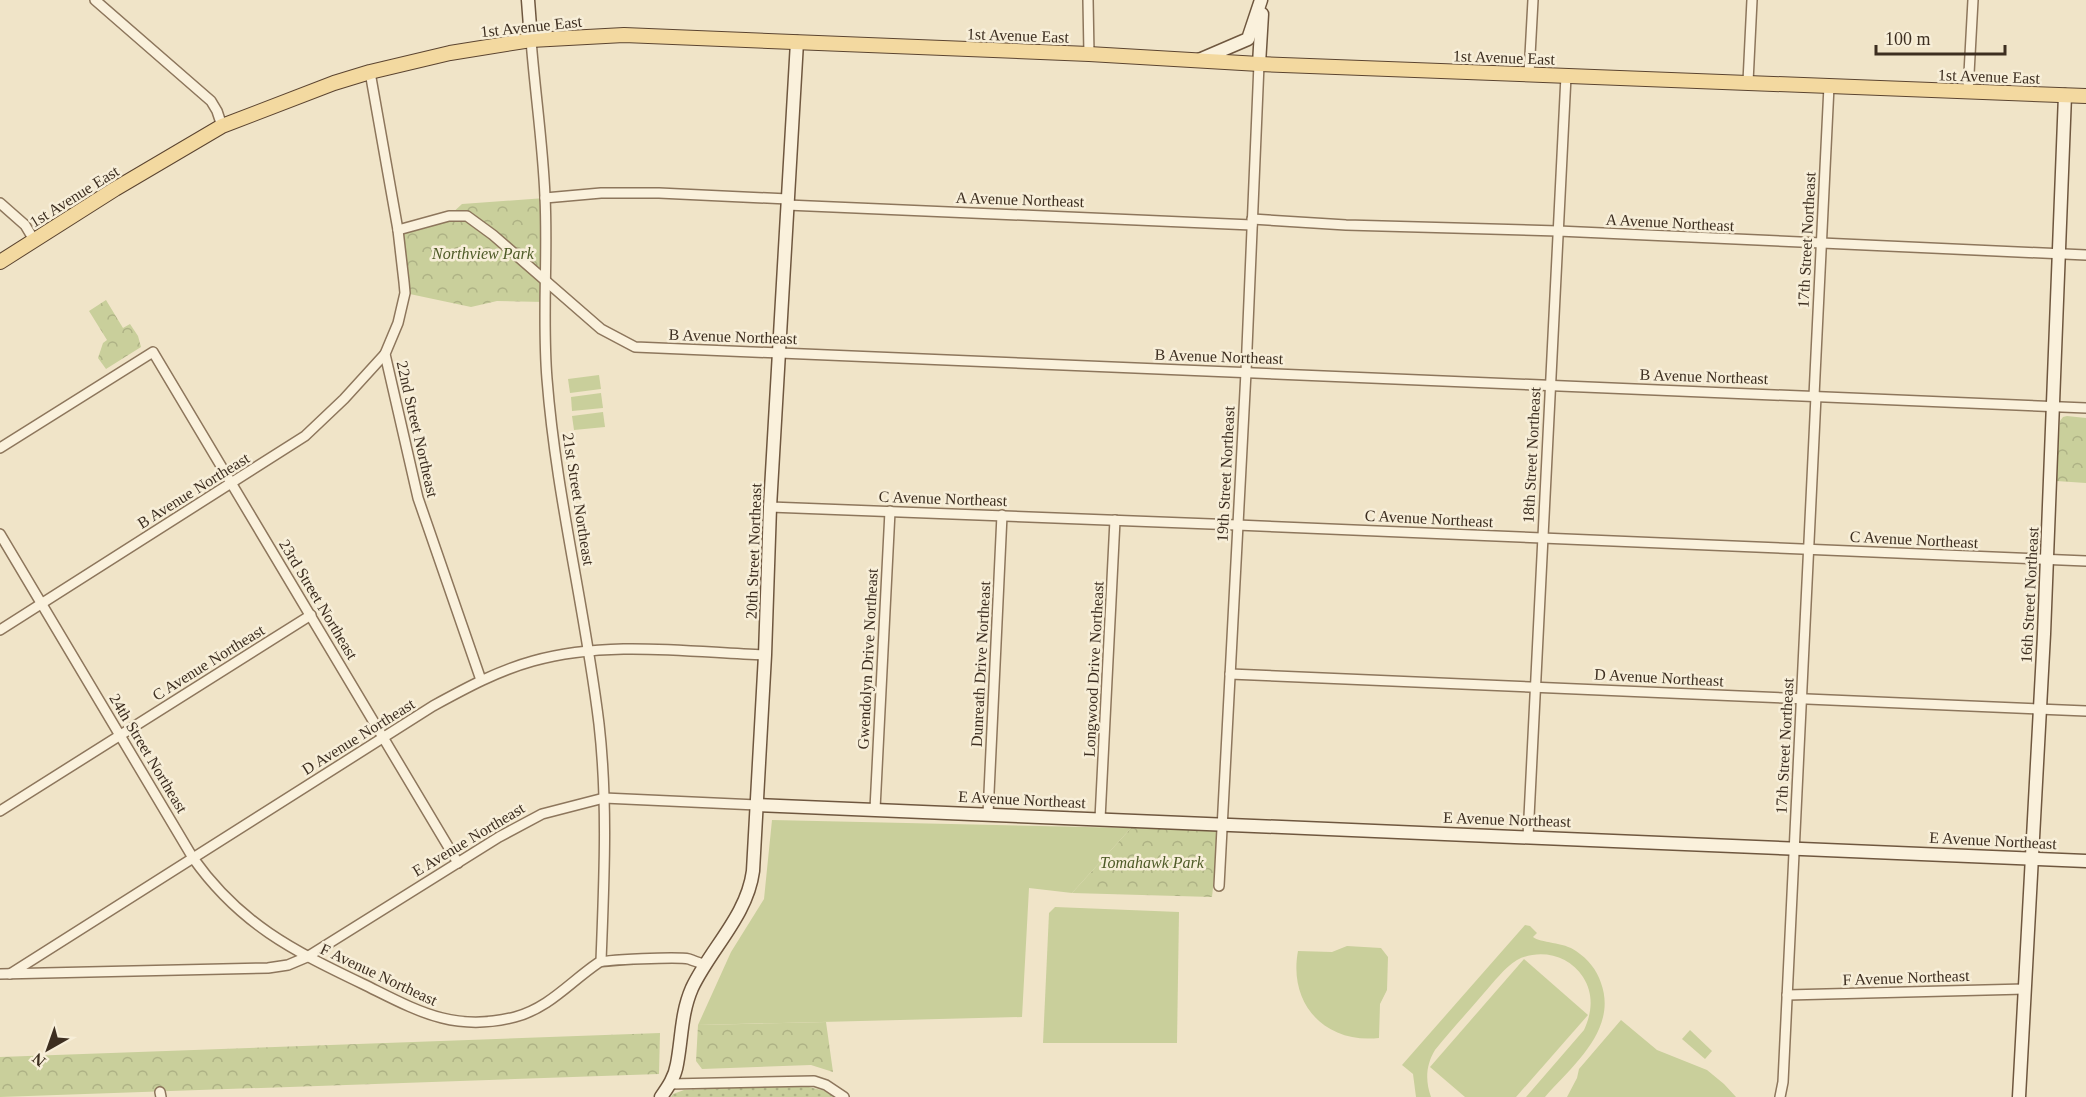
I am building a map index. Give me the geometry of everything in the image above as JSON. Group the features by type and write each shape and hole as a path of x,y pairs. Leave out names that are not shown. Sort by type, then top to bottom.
{"main road":[{"name":"1st Avenue East","path":"0,262 222,126 334,83 370,72 450,53 531,40 624,35 1089,54 1259,64 2086,96"}],"street":[{"path":"95,0 211,101 222,126"},
{"path":"528,0 531,40"},
{"path":"1088,0 1089,54"},
{"path":"1197,61 1248,39 1262,0"},
{"path":"1259,64 1262,0"},
{"path":"1529,74 1533,0"},
{"path":"1748,82 1752,0"},
{"path":"1968,92 1973,0"},
{"name":"21st Street Northeast","path":"531,40 545,198 549,400 558,478 599,725 604,798 601,961"},
{"name":"20th Street Northeast","path":"661,1097 670,1084 677,1064 686,1007 693,988 740,911 753,871 765,655 770,507 796,42"},
{"name":"19th Street Northeast","path":"1219,886 1246,372 1259,64"},
{"name":"22nd Street Northeast","path":"370,72 398,230 405,293 398,323 386,354 418,498 481,680"},
{"name":"18th Street Northeast","path":"1528,837 1566,76"},
{"name":"17th Street Northeast","path":"1780,1097 1783,1082 1810,549 1829,86"},
{"name":"16th Street Northeast","path":"2019,1097 2047,560 2065,95"},
{"name":"A Avenue Northeast","path":"545,198 601,193 649,193 788,202 1252,222 1558,231 2086,255"},
{"path":"0,203 25,225 34,240"},
{"name":"B Avenue Northeast","path":"398,230 449,216 466,216 478,222 602,329 635,347 2086,408"},
{"name":"23rd Street Northeast","path":"0,448 153,352 458,863"},
{"name":"B Avenue Northeast","path":"0,630 305,436 386,354"},
{"name":"C Avenue Northeast","path":"770,507 2086,561"},
{"name":"Gwendolyn Drive Northeast","path":"874,809 890,511"},
{"name":"Dunreath Drive Northeast","path":"988,814 1002,515"},
{"name":"Longwood Drive Northeast","path":"1100,819 1115,520"},
{"name":"24th Street Northeast","path":"0,534 193,858 209,881 253,923 307,957"},
{"name":"C Avenue Northeast","path":"0,811 311,615"},
{"name":"D Avenue Northeast","path":"5,974 433,706 481,680 534,661 588,651 624,649 765,655"},
{"name":"D Avenue Northeast","path":"1230,674 2086,711"},
{"name":"E Avenue Northeast","path":"5,974 268,968 288,965 307,957 521,824 542,814 604,798 2086,861"},
{"name":"F Avenue Northeast","path":"307,957 424,1014 453,1021 480,1022 513,1018 534,1011 557,997 601,961"},
{"path":"601,961 687,959 706,965"},
{"name":"F Avenue Northeast","path":"1787,995 2025,989"},
{"path":"670,1084 814,1081 826,1085 844,1097"}],"green space":[{"name":"Northview Park","path":"545,198 545,302 497,301 471,307 405,293 398,230 449,216 462,204"},
{"path":"106,300 123,328 130,324 138,336 141,347 106,369 98,358 103,343 107,340 89,311"},
{"path":"599,375 601,389 570,393 568,379"},
{"path":"601,393 603,408 572,411 571,397"},
{"path":"603,412 605,427 574,430 572,416"},
{"path":"2067,416 2086,418 2086,483 2056,481 2060,421"},
{"path":"772,820 1131,828 1072,893 1029,888 1022,1017 698,1025 731,952 764,899"},
{"name":"Tomahawk Park","path":"1131,828 1219,830 1212,897 1072,893"},
{"path":"1055,907 1179,912 1177,1043 1043,1043 1049,913"},
{"path":"1525,925 1530,926 1537,933 1533,937 1536,939 1576,951 1588,961 1597,974 1605,1000 1598,1032 1579,1060 1545,1097 1526,1097 1584,1030 1591,1003 1587,983 1570,963 1544,954 1526,956 1503,971 1435,1050 1427,1073 1431,1097 1416,1097 1413,1074 1402,1065"},
{"path":"1347,946 1381,948 1388,957 1387,990 1380,1004 1379,1038 1360,1038 1342,1034 1327,1027 1314,1017 1299,988 1296,970 1298,951 1332,952"},
{"path":"1524,959 1588,1015 1516,1097 1465,1097 1430,1067"},
{"path":"1621,1020 1657,1050 1707,1070 1736,1097 1567,1097 1579,1069"},
{"path":"826,1022 833,1072 811,1065 702,1069 696,1061 698,1025"},
{"path":"1690,1030 1712,1051 1705,1059 1682,1039"},
{"path":"660,1033 659,1074 0,1097 0,1057"},
{"path":"800,1085 826,1091 835,1097 671,1097 684,1090"}]}
